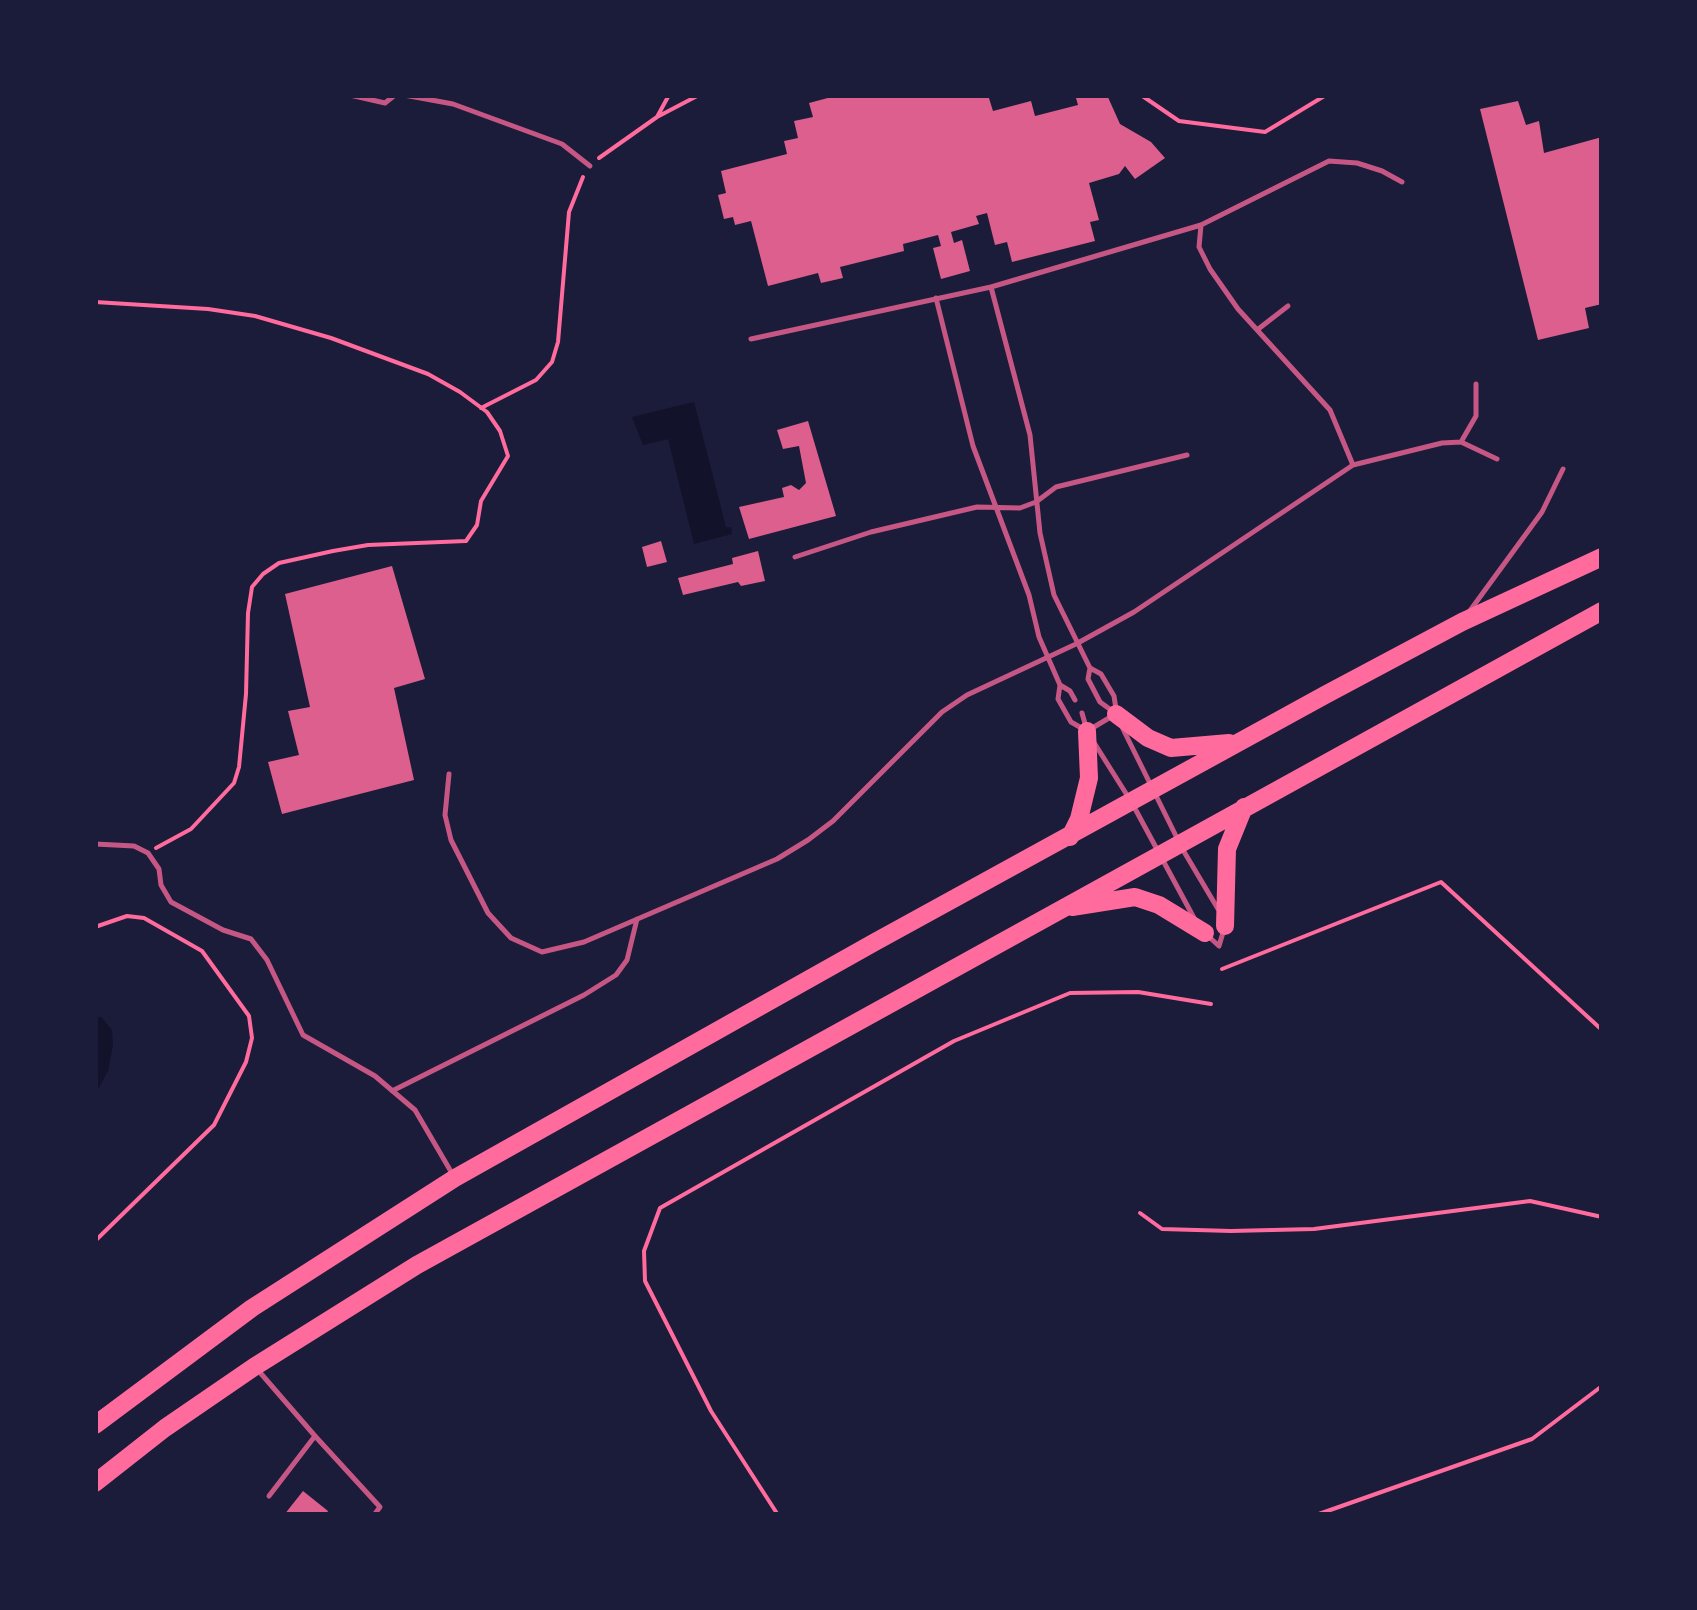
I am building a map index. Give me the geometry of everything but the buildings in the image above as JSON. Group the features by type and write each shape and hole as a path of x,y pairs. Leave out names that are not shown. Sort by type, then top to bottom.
{"highway":[{"path":"95,1425 252,1308 454,1178 875,942 1462,622 1602,557"},
{"path":"95,1483 165,1428 254,1367 417,1265 1602,611"},
{"path":"1116,714 1148,738 1171,748 1216,747 1248,738"},
{"path":"1070,837 1079,819 1089,778 1084,722"},
{"path":"1225,926 1227,849 1244,807"},
{"path":"1057,910 1135,897 1160,904 1205,933"}],"lane":[{"path":"350,95 385,102 395,95"},
{"path":"404,95 453,104 562,144 590,166"},
{"path":"750,339 990,288 1201,224 1329,162 1357,162 1402,182"},
{"path":"1201,224 1199,246 1210,268 1257,330 1330,410 1353,465"},
{"path":"990,288 1030,435 1036,502 1050,580 1076,644 1114,696 1116,714 1152,792 1225,926 1219,946 1205,933 1084,722"},
{"path":"936,298 973,446 1047,658 1060,684 1075,700"},
{"path":"1257,330 1288,306"},
{"path":"1461,442 1476,416 1476,384"},
{"path":"449,774 445,815 451,840 488,913 510,938 542,952 584,942 777,858 808,840 833,821 942,712 967,695 1134,612 1353,465 1461,442 1497,458"},
{"path":"795,557 881,530 977,507 1020,508 1056,487 1187,455"},
{"path":"1462,622 1542,512 1563,469"},
{"path":"1090,668 1088,679 1100,702 1116,714"},
{"path":"1060,684 1058,698 1071,722 1116,714"},
{"path":"95,844 134,846 148,853 160,869 160,885 171,902 223,930 251,939 267,960 303,1034 375,1076 414,1110 454,1178"},
{"path":"392,1091 584,995 616,975 627,960 638,918"},
{"path":"254,1367 388,1515"},
{"path":"269,1496 314,1436"},
{"path":"374,1515 380,1506"}],"path":[{"path":"657,118 669,95"},
{"path":"481,408 536,380 552,362 558,342 570,212 590,166 657,118 699,95"},
{"path":"1141,95 1178,121 1266,132 1326,95"},
{"path":"95,302 255,316 331,338 428,374 481,408 500,431 508,456 481,500 477,525 466,541 368,546 279,562 252,586 246,694 234,783 191,829 148,853"},
{"path":"1222,970 1441,882 1602,1030"},
{"path":"95,927 127,916 144,918 202,951 249,1016 252,1038 246,1062 214,1125 95,1241"},
{"path":"778,1515 710,1411 645,1281 644,1252 660,1208 954,1041 1070,992 1138,992 1210,1004"},
{"path":"1140,1212 1162,1229 1232,1231 1314,1230 1530,1202 1602,1216"},
{"path":"1316,1515 1532,1440 1602,1386"}],"shaded area":[{"path":"694,402 726,527 731,527 732,534 694,544 668,439 643,445 632,417"},
{"path":"95,1017 101,1017 112,1030 113,1045 108,1071 95,1095"}]}
